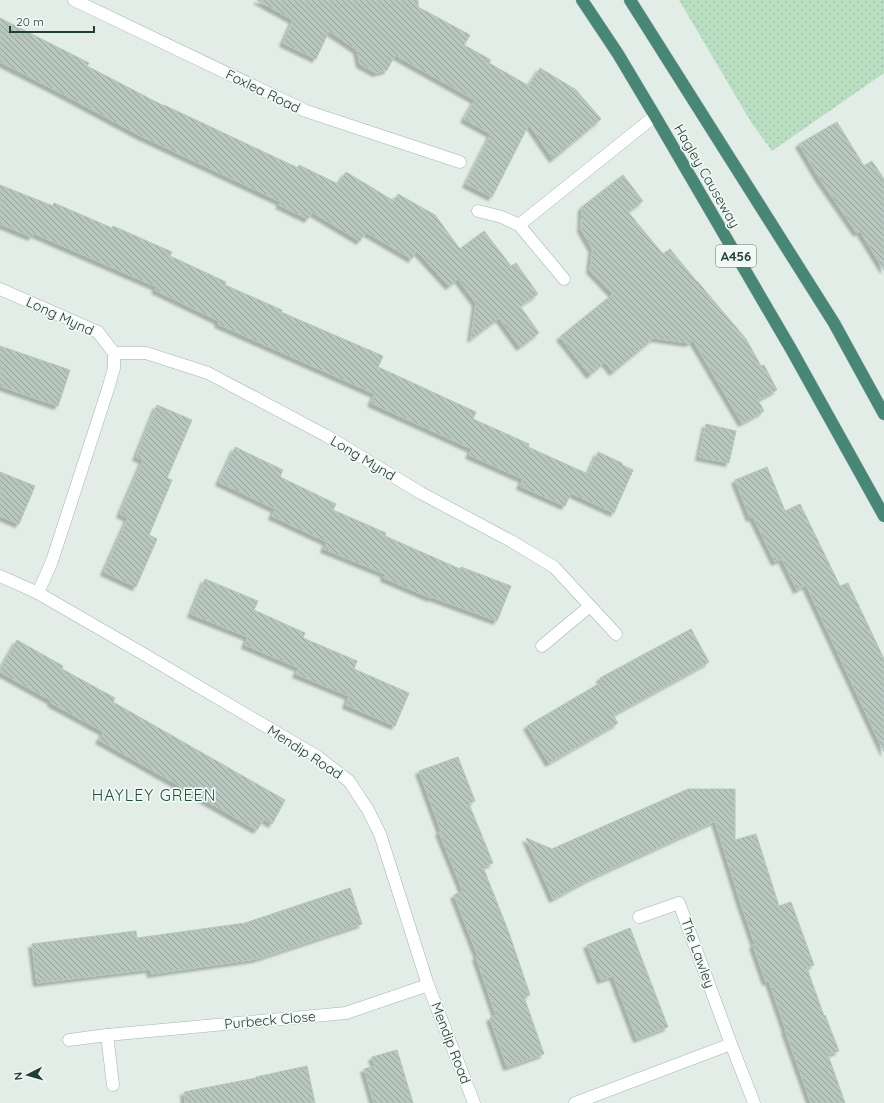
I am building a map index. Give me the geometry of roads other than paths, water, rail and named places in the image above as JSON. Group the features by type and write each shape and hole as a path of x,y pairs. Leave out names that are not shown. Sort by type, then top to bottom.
{"highway":[{"name":"Hagley Causeway","path":"582,0 618,54 791,349 884,516"},
{"name":"Hagley Causeway","path":"630,0 834,323 884,414"}],"street":[{"name":"Foxlea Road","path":"74,0 306,112 460,162"},
{"path":"519,225 654,116"},
{"path":"478,211 502,217 519,225 564,279"},
{"name":"Long Mynd","path":"0,289 98,332 114,353 146,353 208,373 325,435 421,493 511,541 554,567 616,634"},
{"path":"38,593 52,561 108,389 114,368 114,353"},
{"name":"Mendip Road","path":"0,576 38,593 318,756 349,781 368,810 380,834 428,985 474,1103"},
{"path":"542,646 590,606"},
{"name":"The Lawley","path":"639,917 679,903 730,1044 754,1103"},
{"name":"Purbeck Close","path":"69,1040 107,1035 346,1013 428,985"},
{"path":"107,1035 113,1086"},
{"path":"575,1103 730,1044"}],"district":[{"name":"HAYLEY GREEN","path":"154,795"}]}
